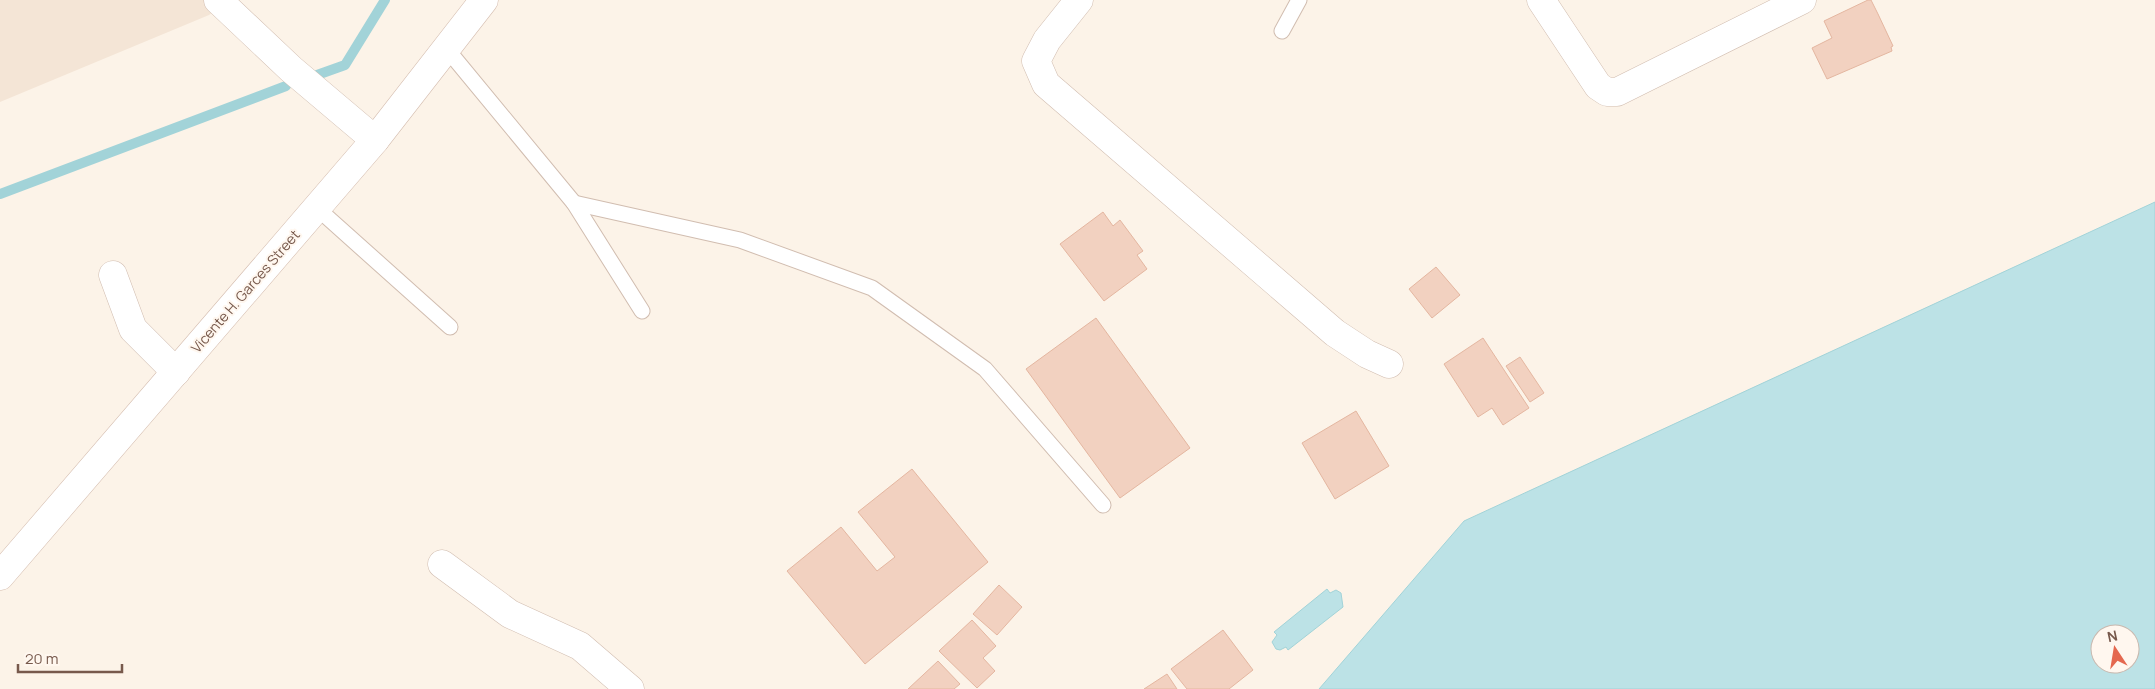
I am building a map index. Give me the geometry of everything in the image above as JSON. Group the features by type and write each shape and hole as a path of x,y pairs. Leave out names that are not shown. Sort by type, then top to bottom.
{"street":[{"path":"218,0 291,69 375,140"},
{"name":"Vicente H. Garces Street","path":"0,576 375,140 484,0"},
{"path":"1079,0 1047,40 1036,61 1046,84 1335,333 1367,354 1390,364"},
{"path":"1541,0 1598,86 1607,92 1616,92 1802,0"},
{"path":"113,276 133,329 176,372"},
{"path":"442,564 510,614 580,646 630,689"}],"lane":[{"path":"1282,31 1299,0"},
{"path":"446,48 574,203 642,311"},
{"path":"574,203 740,240 872,288 985,369 1103,505"},
{"path":"316,208 450,327"}],"shaded area":[{"path":"0,0 229,0 209,15 0,102"}],"water":[{"path":"2155,202 2155,689 1319,689 1464,521"},
{"path":"1327,589 1330,593 1336,590 1341,593 1343,607 1288,650 1286,647 1280,650 1276,649 1272,642 1277,635 1274,632"}],"building":[{"path":"1871,0 1878,14 1893,46 1891,47 1892,51 1827,79 1812,48 1832,38 1824,21"},
{"path":"1103,212 1113,226 1120,220 1143,251 1137,255 1147,269 1104,301 1060,244"},
{"path":"1436,267 1460,295 1432,318 1409,289"},
{"path":"1096,318 1190,448 1120,498 1026,369"},
{"path":"1483,338 1529,408 1503,425 1492,408 1478,417 1444,364"},
{"path":"1520,357 1544,393 1530,402 1506,366"},
{"path":"1356,411 1389,466 1335,499 1302,443"},
{"path":"912,469 988,562 865,664 787,571 841,527 877,571 895,557 858,512"},
{"path":"999,585 1022,607 997,635 973,614"},
{"path":"972,620 996,646 983,658 995,671 977,688 939,651"},
{"path":"1223,630 1253,670 1229,689 1187,689 1171,669"},
{"path":"938,661 960,684 954,689 908,689"},
{"path":"1167,674 1177,689 1144,689"}],"waterway":[{"path":"317,75 345,65 385,0"},
{"path":"0,194 286,86"}]}
